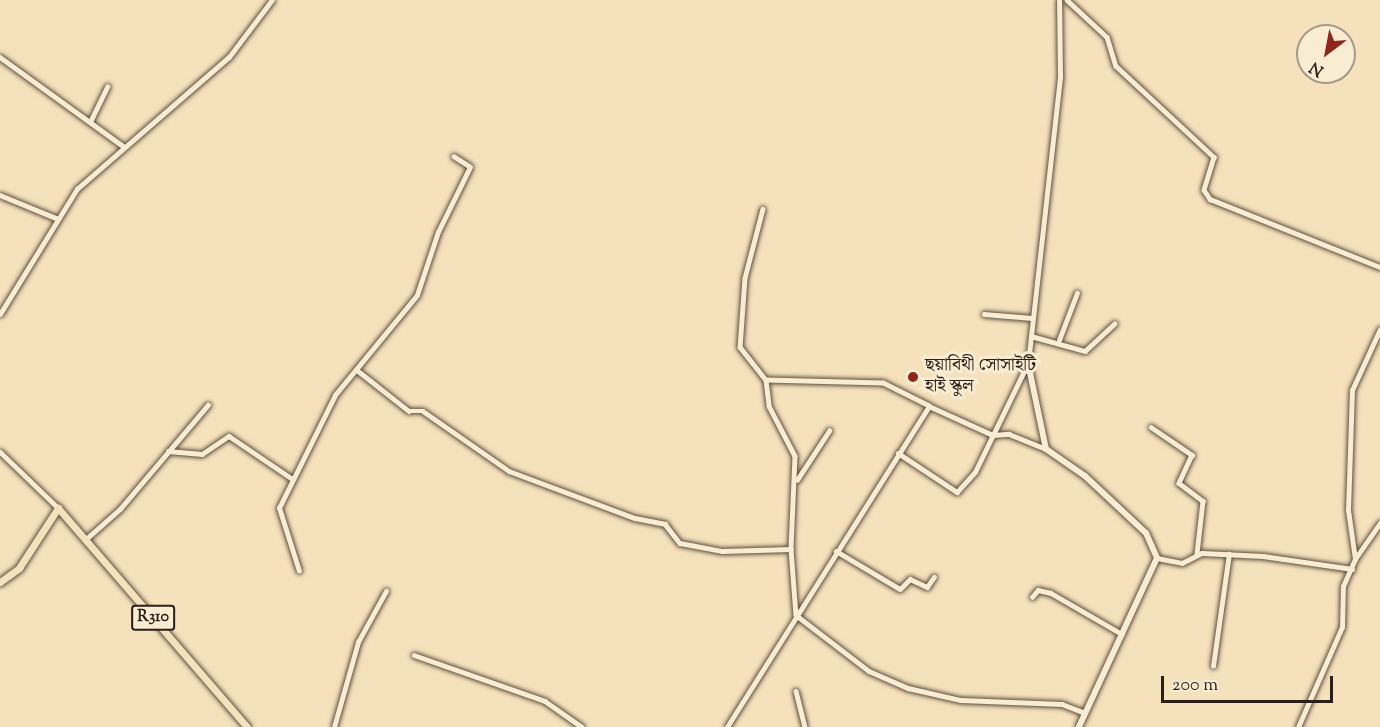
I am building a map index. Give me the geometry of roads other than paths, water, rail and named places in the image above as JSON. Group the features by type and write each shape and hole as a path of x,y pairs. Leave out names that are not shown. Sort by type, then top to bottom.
{"main road":[{"path":"1028,363 1046,449 1085,476 1146,533 1157,558 1154,574 1083,712 1079,727"},
{"path":"0,582 19,568 58,508"},
{"name":"R310","path":"58,508 247,727"}],"street":[{"path":"0,314 56,218 77,189 229,57 272,0"},
{"path":"898,453 961,492 993,435 1028,363 1060,77 1059,0"},
{"path":"1067,0 1107,37 1116,66 1214,157 1204,190 1210,199 1380,267"},
{"path":"0,57 91,120 123,147"},
{"path":"91,120 107,87"},
{"path":"299,571 279,518 291,478 335,395 417,295 438,232 470,167 454,157"},
{"path":"0,195 56,218"},
{"path":"763,209 745,278 740,347 766,380 770,406 795,456 797,480 791,549 796,615 870,671 908,688 961,700 1062,704 1083,712"},
{"path":"1059,340 1077,293"},
{"path":"984,314 1032,318"},
{"path":"1031,336 1059,340 1085,351 1114,324"},
{"path":"1355,559 1348,510 1352,390 1380,330"},
{"path":"357,370 409,411 423,411 509,471 635,518 665,524 680,543 722,551 791,549"},
{"path":"766,380 883,383 993,435 1010,434 1046,449"},
{"path":"85,540 120,509 208,405"},
{"path":"727,727 836,550 929,406"},
{"path":"1151,427 1192,455 1179,483 1203,501 1197,554"},
{"path":"797,480 829,431"},
{"path":"168,451 202,454 229,436 291,478"},
{"path":"0,452 58,508"},
{"path":"1298,727 1342,627 1343,586 1355,559 1380,523"},
{"path":"836,550 900,589 910,579 927,586 934,577"},
{"path":"1157,558 1182,563 1197,554 1229,554 1352,569"},
{"path":"1213,666 1229,554"},
{"path":"1032,597 1038,590 1051,593 1122,634"},
{"path":"334,727 358,642 386,591"},
{"path":"414,655 546,700 582,727"},
{"path":"796,691 805,727"}],"place":[{"name":"ছয়াবিথী সোসাইটি হাই স্কুল","path":"913,377"}]}
